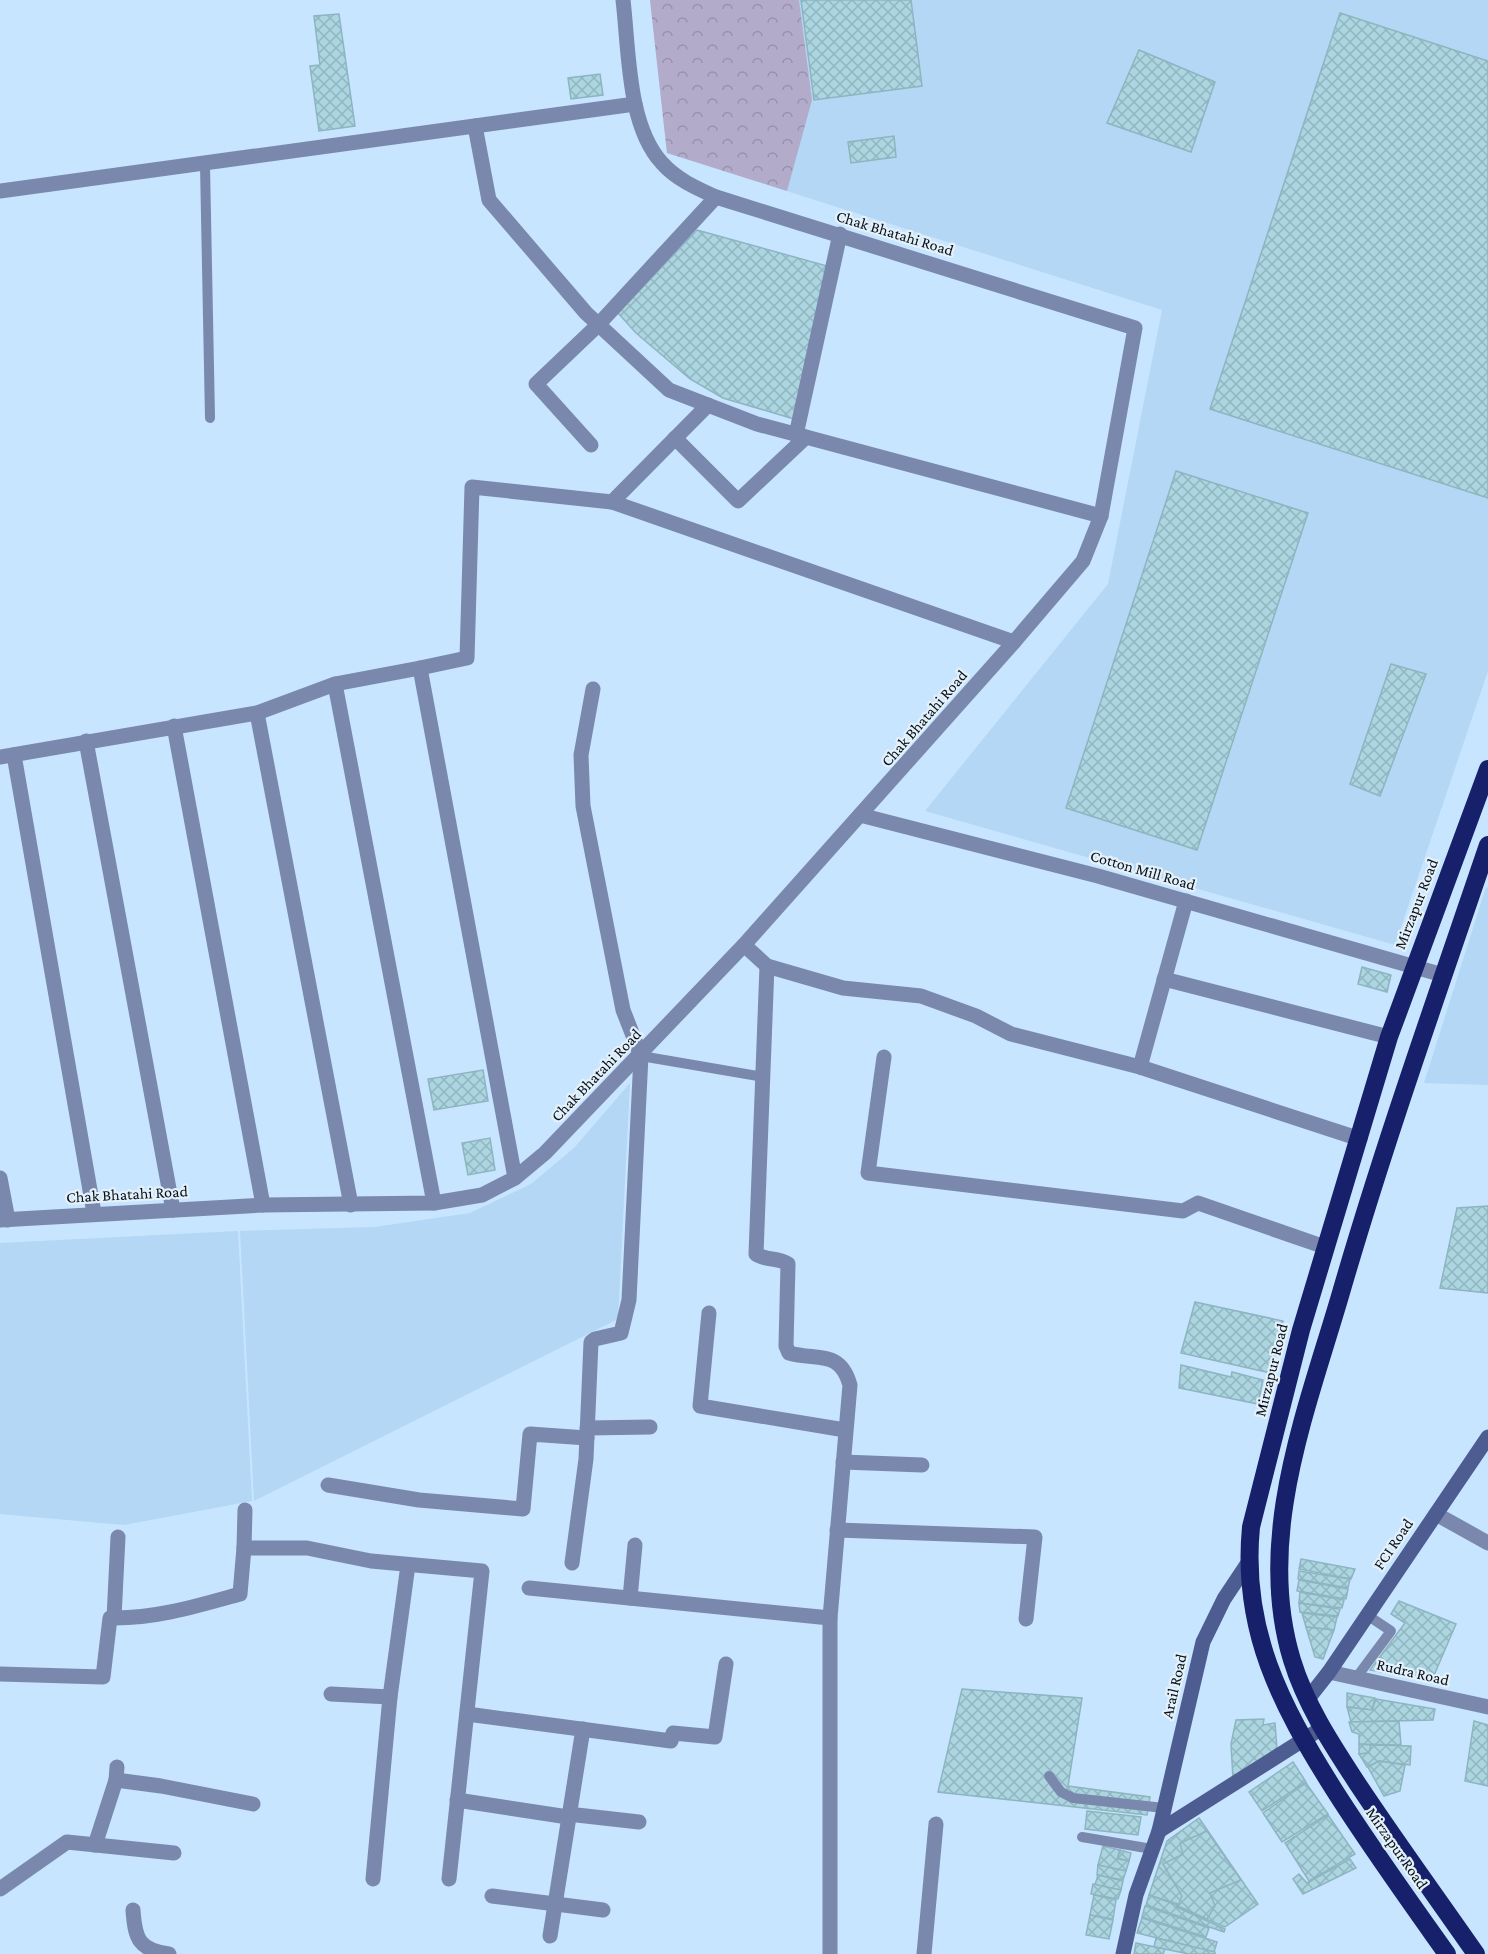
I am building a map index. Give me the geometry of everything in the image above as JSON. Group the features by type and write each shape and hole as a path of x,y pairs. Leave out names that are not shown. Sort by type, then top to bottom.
{"highway":[{"name":"Mirzapur Road","path":"1448,1954 1362,1834 1303,1740 1278,1693 1266,1659 1253,1609 1250,1560 1251,1527 1300,1330 1360,1139 1389,1037 1488,769"},
{"name":"Mirzapur Road","path":"1476,1954 1378,1815 1307,1701 1291,1657 1281,1593 1279,1544 1285,1497 1299,1437 1377,1169 1488,845"}],"main road":[{"name":"FCI Road","path":"1307,1701 1488,1437"},
{"name":"Arail Road","path":"1123,1954 1136,1895 1159,1831 1203,1642 1224,1599 1250,1560"},
{"path":"1159,1831 1322,1728"}],"street":[{"name":"Chak Bhatahi Road","path":"4,1220 263,1205 434,1203 482,1195 515,1178 545,1153 641,1056 744,945 1014,642 1083,561 1101,516 1135,328 716,197 686,183 661,162 643,132 635,104 623,0"},
{"path":"0,191 206,165 635,104"},
{"path":"475,126 489,201 537,259 598,325 669,390 757,424 1101,516"},
{"path":"591,445 536,384 598,325 716,197"},
{"path":"675,438 738,501 801,436 840,234"},
{"path":"612,502 708,405"},
{"path":"94,1213 7,756 257,713 335,684 467,658 472,488 612,502 1014,642"},
{"path":"420,668 515,1178"},
{"path":"335,684 434,1203"},
{"path":"572,1563 587,1433 591,1342 621,1333 629,1300 641,1056 623,1010 583,806 581,755 593,689"},
{"path":"257,713 351,1205"},
{"path":"174,726 263,1205"},
{"path":"86,741 173,1210"},
{"name":"Cotton Mill Road","path":"860,815 1186,901 1443,975"},
{"path":"1140,1067 1186,901"},
{"path":"744,945 767,966 843,988 921,996 976,1016 1011,1034 1140,1067 1360,1139"},
{"path":"767,966 756,1254 762,1258 782,1260 788,1264 786,1346 789,1353 828,1358 838,1362 844,1369 850,1385 830,1618 830,1954"},
{"path":"1164,979 1389,1037"},
{"path":"884,1057 868,1173 1183,1211 1198,1203 1325,1247"},
{"path":"0,1178 4,1220"},
{"path":"709,1313 700,1406 845,1430"},
{"path":"328,1485 419,1500 523,1509 530,1434 587,1433 650,1427"},
{"path":"843,1462 922,1465"},
{"path":"0,1674 103,1677 110,1618 139,1619 168,1614 240,1594 245,1510"},
{"path":"1436,1514 1488,1543"},
{"path":"837,1530 1035,1536 1026,1619"},
{"path":"114,1618 118,1537"},
{"path":"630,1598 635,1545"},
{"path":"244,1548 307,1548 371,1561 482,1571 449,1879"},
{"path":"374,1879 390,1697 408,1564"},
{"path":"529,1588 830,1618"},
{"path":"467,1714 671,1741 672,1732 715,1737 726,1664"},
{"name":"Rudra Road","path":"1329,1672 1488,1707"},
{"path":"332,1694 390,1697"},
{"path":"550,1936 553,1902 583,1729"},
{"path":"95,1845 117,1773 161,1786 253,1804"},
{"path":"457,1800 568,1816 639,1822"},
{"path":"924,1954 936,1824"},
{"path":"0,1889 67,1842 174,1853"},
{"path":"492,1896 603,1910"},
{"path":"133,1910 134,1926 142,1946 150,1951 169,1954"}],"lane":[{"path":"206,165 210,418"},
{"path":"641,1056 764,1077"},
{"path":"1356,1678 1391,1631 1367,1615"},
{"path":"1049,1776 1061,1792 1072,1798 1164,1808"},
{"path":"1082,1837 1152,1849"}],"shaded area":[{"path":"650,0 1488,0 1488,671 1395,945 925,811 1108,584 1162,310 667,153"},
{"path":"1486,887 1488,888 1488,1085 1424,1083"},
{"path":"630,1083 618,1319 254,1501 240,1231 375,1227 470,1213 531,1184 574,1148"},
{"path":"238,1231 252,1501 124,1525 0,1514 0,1243"}],"green space":[{"path":"650,0 799,0 812,100 787,191 667,153"}],"building":[{"path":"801,0 911,0 922,86 814,100"},
{"path":"1340,13 1488,61 1488,498 1210,409"},
{"path":"339,14 355,126 319,131 310,66 320,65 314,16"},
{"path":"1139,50 1215,82 1191,152 1107,123"},
{"path":"600,74 603,95 571,99 568,78"},
{"path":"894,136 896,157 851,163 848,142"},
{"path":"697,230 827,266 794,419 723,398 690,379 636,333 618,313"},
{"path":"1176,471 1308,513 1197,850 1066,808"},
{"path":"1391,664 1426,674 1380,796 1350,784"},
{"path":"1362,967 1391,975 1387,992 1358,984"},
{"path":"483,1070 488,1101 434,1110 428,1079"},
{"path":"490,1138 495,1170 468,1175 462,1143"},
{"path":"1488,1206 1488,1293 1440,1288 1457,1208"},
{"path":"1195,1302 1283,1321 1271,1373 1181,1353"},
{"path":"1181,1365 1231,1377 1232,1372 1263,1380 1258,1404 1179,1388"},
{"path":"1301,1559 1355,1569 1351,1579 1299,1569"},
{"path":"1299,1571 1350,1579 1348,1588 1298,1579"},
{"path":"1299,1580 1348,1589 1346,1599 1297,1591"},
{"path":"1300,1592 1344,1600 1342,1608 1299,1603"},
{"path":"1399,1601 1456,1624 1432,1680 1370,1670 1405,1623 1391,1614"},
{"path":"1299,1603 1340,1609 1338,1616 1300,1612"},
{"path":"1302,1613 1337,1617 1334,1630 1306,1627"},
{"path":"1306,1627 1334,1630 1323,1659 1315,1657"},
{"path":"962,1689 1082,1698 1068,1786 1150,1797 1147,1815 938,1792"},
{"path":"1347,1693 1375,1698 1372,1710 1347,1707"},
{"path":"1376,1699 1435,1709 1433,1720 1351,1722 1347,1707 1372,1710"},
{"path":"1264,1719 1263,1725 1275,1723 1277,1749 1233,1779 1231,1744 1236,1720"},
{"path":"1399,1721 1401,1745 1359,1744 1359,1734 1352,1732 1349,1722"},
{"path":"1474,1721 1488,1725 1488,1786 1465,1781"},
{"path":"1359,1744 1371,1745 1369,1753 1359,1754"},
{"path":"1371,1745 1411,1746 1410,1765 1379,1761 1367,1767 1359,1754 1369,1753"},
{"path":"1379,1761 1405,1765 1400,1791 1384,1796 1368,1767"},
{"path":"1293,1762 1306,1782 1262,1811 1249,1792"},
{"path":"1306,1783 1328,1814 1282,1842 1263,1813"},
{"path":"1087,1811 1141,1817 1138,1835 1085,1829"},
{"path":"1328,1815 1355,1854 1309,1881 1285,1843"},
{"path":"1199,1818 1258,1904 1225,1927 1177,1907 1178,1904 1149,1895 1167,1841"},
{"path":"1207,1831 1241,1880 1210,1893 1215,1906 1207,1919 1178,1906 1182,1896 1163,1864 1183,1854 1180,1843"},
{"path":"1103,1846 1120,1850 1117,1859 1129,1861 1126,1871 1098,1865"},
{"path":"1120,1850 1131,1853 1129,1861 1118,1858"},
{"path":"1350,1859 1356,1868 1303,1894 1293,1879 1299,1874 1307,1883"},
{"path":"1098,1865 1126,1871 1123,1880 1097,1875"},
{"path":"1098,1875 1123,1881 1121,1890 1095,1885"},
{"path":"1093,1884 1121,1890 1118,1899 1091,1894"},
{"path":"1094,1895 1116,1900 1113,1919 1090,1915"},
{"path":"1149,1895 1177,1905 1176,1907 1225,1929 1224,1932 1146,1905"},
{"path":"1145,1906 1209,1928 1206,1937 1142,1917"},
{"path":"1090,1915 1113,1920 1109,1939 1086,1935"},
{"path":"1142,1918 1217,1942 1214,1952 1137,1933"},
{"path":"1156,1938 1215,1952 1215,1954 1189,1954 1154,1947"},
{"path":"1136,1943 1165,1949 1163,1954 1134,1954"}]}
